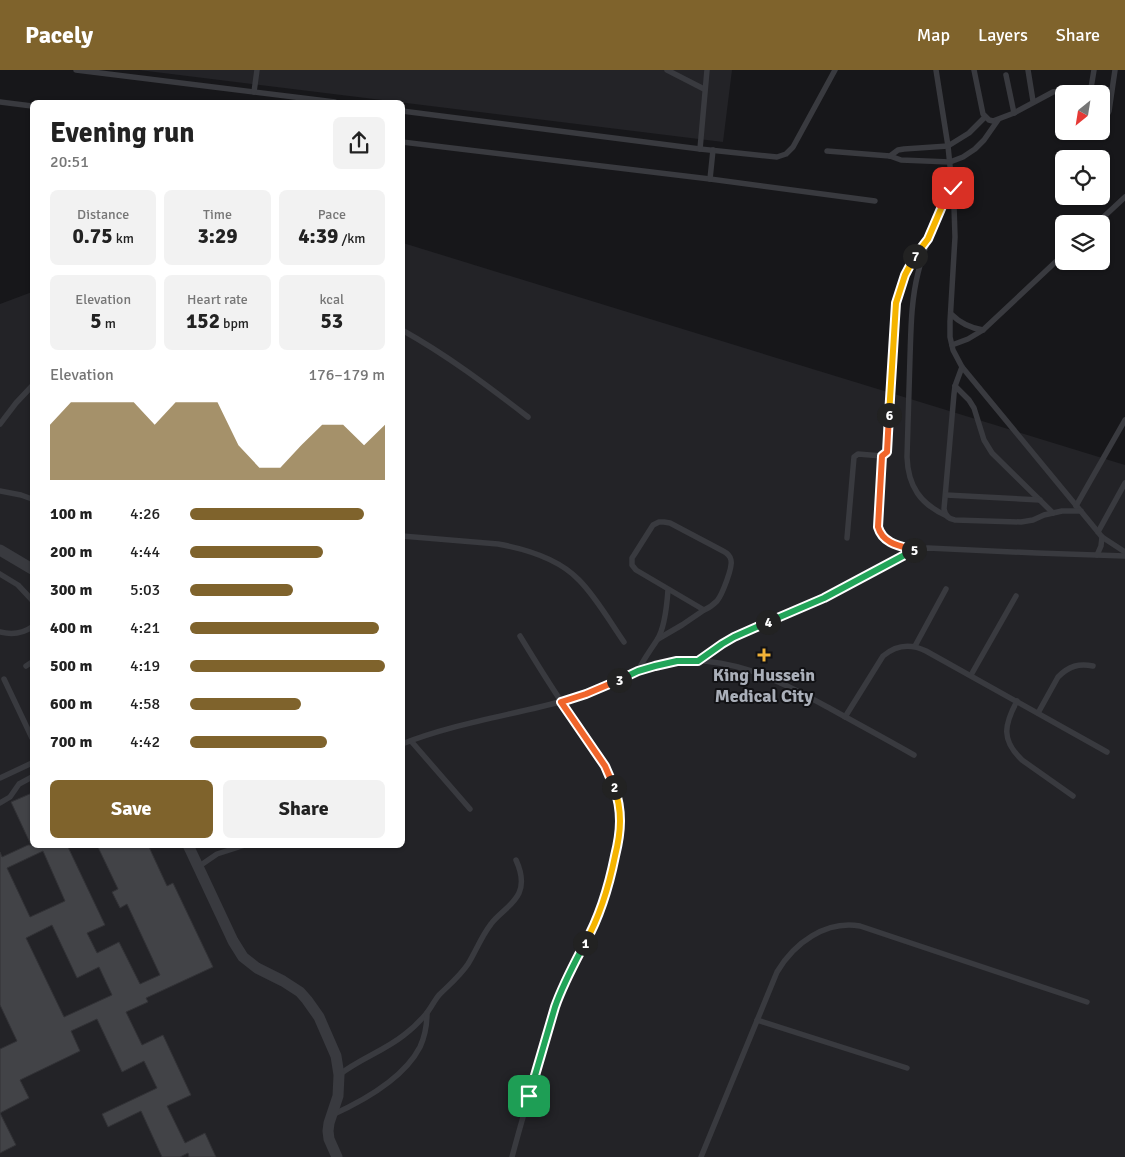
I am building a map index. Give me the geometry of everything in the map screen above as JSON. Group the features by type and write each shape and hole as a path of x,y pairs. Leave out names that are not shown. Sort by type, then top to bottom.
{"street":[{"path":"0,550 30,568"},
{"path":"189,848 233,941 243,957 257,968 292,986 314,1008 336,1056 340,1076 338,1096 328,1131 329,1139 338,1157"}],"lane":[{"path":"76,70 319,100"},
{"path":"254,92 257,70"},
{"path":"667,70 704,89"},
{"path":"700,149 706,70"},
{"path":"405,111 777,157 786,154 793,147 835,70"},
{"path":"936,70 953,188 954,244 950,330 955,355 962,367 1076,506 1100,534 1125,554"},
{"path":"974,70 982,110 985,117 993,121 1014,113 1033,101 1055,92"},
{"path":"1028,70 1033,101"},
{"path":"1092,85 1094,70"},
{"path":"1110,104 1115,70"},
{"path":"1006,74 1014,113"},
{"path":"0,102 30,106"},
{"path":"890,156 898,150 948,146 970,133 985,117"},
{"path":"827,151 890,156 901,160 950,162 976,149 998,120"},
{"path":"405,142 875,201"},
{"path":"710,179 713,150"},
{"path":"953,188 943,204 928,239 917,275 912,312 909,476 917,493 930,507 955,520 1020,522 1062,511 1081,511"},
{"path":"1106,215 1125,197"},
{"path":"847,538 854,457 858,454 882,456 886,454 896,303 902,282 911,262 928,239"},
{"path":"952,345 968,339 983,330 1055,262"},
{"path":"950,314 968,327 983,330"},
{"path":"405,332 474,376 528,417"},
{"path":"947,516 944,509 955,386 962,367"},
{"path":"955,386 974,408 978,417 981,434 988,447 1053,513"},
{"path":"0,424 30,388"},
{"path":"1076,506 1125,420"},
{"path":"882,456 877,522 879,532 890,543 915,550"},
{"path":"1097,555 1101,546 1100,534 1125,483"},
{"path":"0,491 30,498"},
{"path":"946,495 1040,500"},
{"path":"658,639 712,606 719,598 731,567 731,559 723,551 670,523 658,522 634,555 632,565 636,570 668,590 704,610"},
{"path":"405,536 498,544 512,546 539,555 578,578 624,642"},
{"path":"698,661 734,637 824,598 915,550 928,548 1097,555 1125,554"},
{"path":"0,574 18,586 30,598"},
{"path":"915,646 946,589"},
{"path":"638,671 658,639 665,615 668,590"},
{"path":"970,676 1016,596"},
{"path":"0,632 16,634 30,629"},
{"path":"512,1157 555,1007 565,980 590,936 612,872 620,822 619,807 611,779 597,753 561,702 520,636"},
{"path":"846,717 883,656 896,648 915,646 926,650 1107,752"},
{"path":"405,743 452,728 561,702 599,689 638,671 666,663 698,661 724,664 761,674 796,690 914,754"},
{"path":"26,666 30,663"},
{"path":"1038,713 1058,676 1068,668 1080,665 1093,666"},
{"path":"4,679 30,734"},
{"path":"1017,701 1007,722 1006,730 1010,747 1022,760 1074,796"},
{"path":"412,741 470,809"},
{"path":"0,778 30,764"},
{"path":"0,803 10,797 19,784 30,778"},
{"path":"198,867 217,854 236,848"},
{"path":"340,1076 355,1064 392,1044 404,1035 427,1013 438,996 466,967 486,931 516,899 519,893 522,880 516,860"},
{"path":"701,1157 777,972 788,955 803,942 828,928 844,925 860,926 1087,1002"},
{"path":"332,1115 368,1096 408,1064 420,1046 424,1035 427,1013"},
{"path":"757,1020 907,1068"}],"shaded area":[{"path":"139,70 732,70 723,142 405,103 405,100 382,100"},
{"name":"King Hussein Medical City","path":"405,244 1125,465 1125,1157 0,1157 0,304 30,293 30,848 405,848"}],"building":[{"path":"30,794 30,843 11,802"},
{"path":"28,845 30,845 30,848 68,848 105,925 87,933 97,953 119,942 140,984 160,975 127,904 120,908 112,892 118,889 98,848 149,848 167,886 173,883 213,967 146,998 148,1002 126,1012 142,1045 163,1035 191,1095 167,1106 185,1143 205,1133 216,1157 189,1157 188,1153 180,1157 162,1157 141,1111 108,1127 102,1114 157,1088 144,1061 122,1072 97,1019 71,1031 80,1051 20,1080 29,1098 0,1113 0,1049 17,1041 0,1005 0,852 2,857","holes":["43,851 65,901 30,917 7,868","52,925 77,978 99,967 112,995 64,1017 26,938"]},
{"path":"0,1113 16,1145 0,1153"}],"place":[{"name":"King Hussein Medical City","path":"764,655"}],"route":[{"path":"529,1096 555,1007 565,980 590,936 606,894 619,836 619,807 611,779 597,753 561,702 612,684 638,671 677,661 698,661 734,637 824,598 915,550 890,543 879,532 877,522 882,456 887,452 896,303 911,262 928,239 943,204 953,188"}]}
